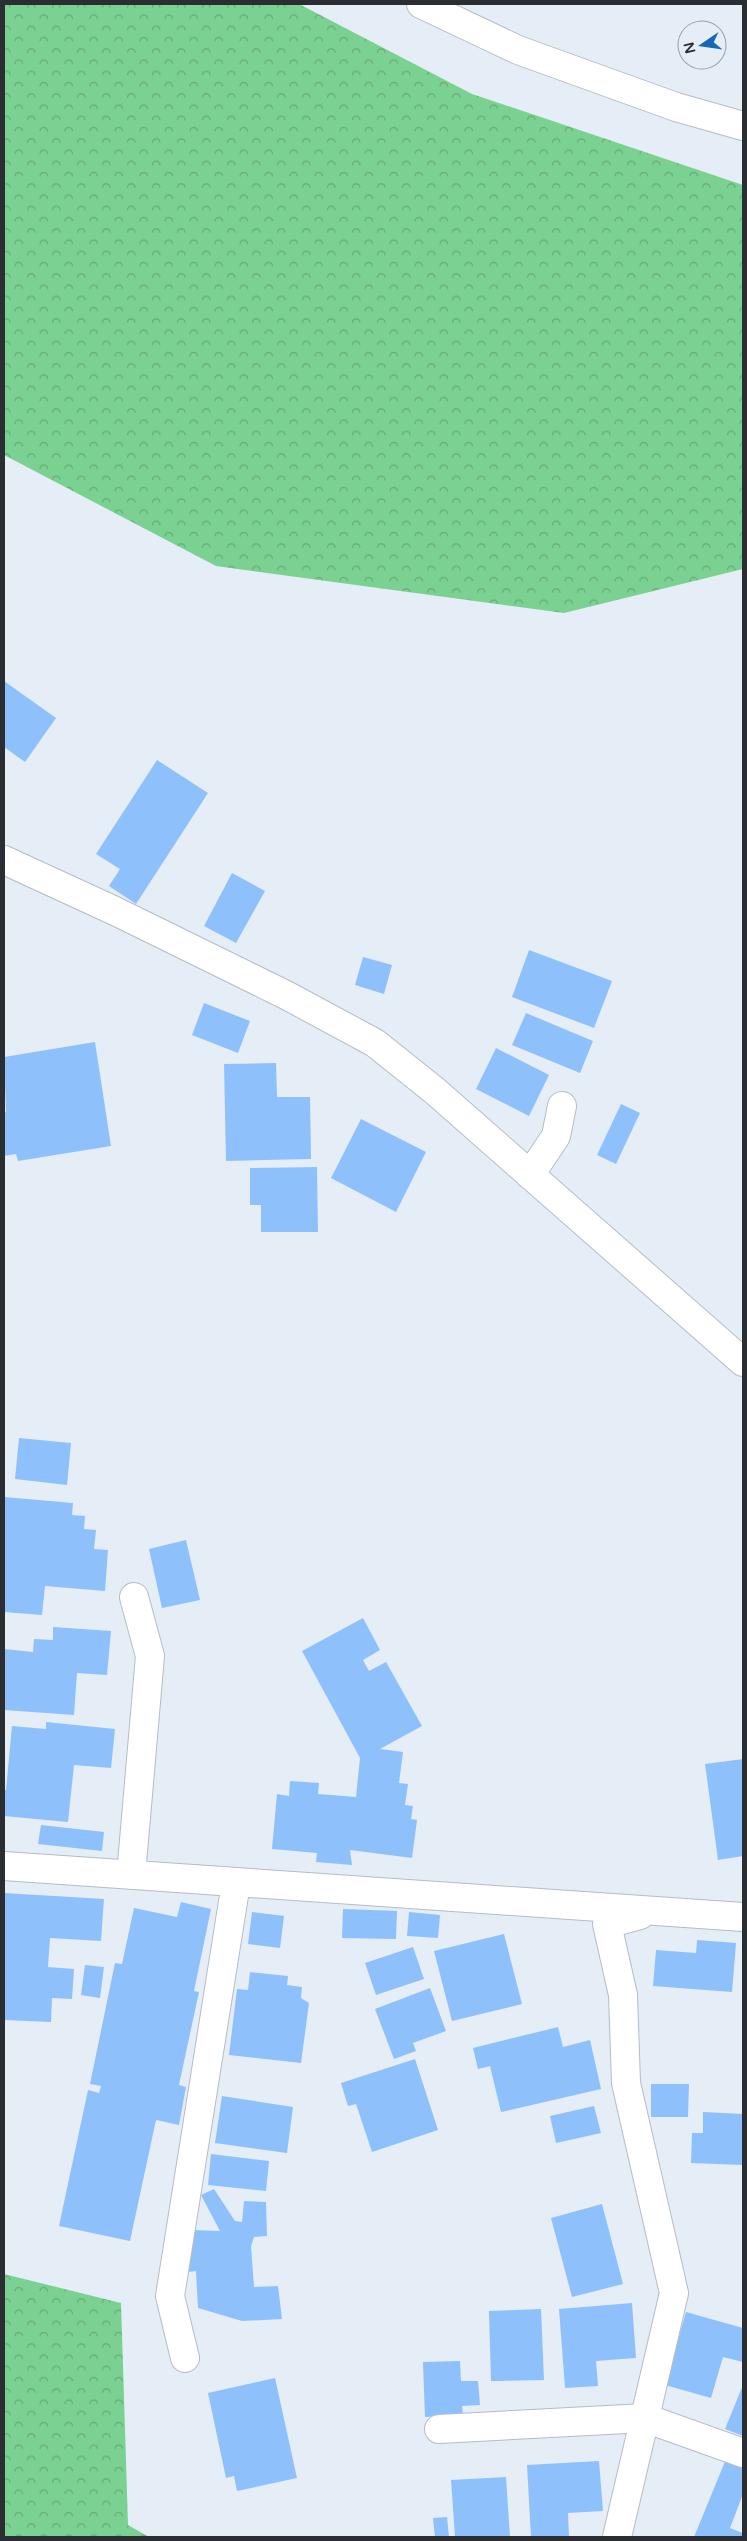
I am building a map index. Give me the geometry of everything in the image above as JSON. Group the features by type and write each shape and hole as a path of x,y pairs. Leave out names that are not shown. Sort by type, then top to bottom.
{"street":[{"path":"421,4 518,50 676,107 743,126"},
{"path":"4,860 115,911 286,995 376,1043 738,1352"},
{"path":"530,1175 556,1136 562,1106"},
{"path":"131,1875 150,1656 134,1597"},
{"path":"4,1866 743,1917"},
{"path":"185,2358 170,2296 236,1883"},
{"path":"617,2537 674,2293 626,2084 623,1995 607,1924 650,1912"},
{"path":"439,2429 645,2418 743,2453"}],"green space":[{"path":"4,4 299,4 472,94 743,185 743,569 564,613 216,566 4,455"},
{"path":"4,2274 121,2303 128,2525 149,2537 4,2537"}],"building":[{"path":"4,681 56,718 25,762 4,747"},
{"path":"157,760 208,793 136,904 109,886 120,869 96,854"},
{"path":"232,873 265,891 236,943 204,926"},
{"path":"529,950 612,981 594,1028 512,997"},
{"path":"363,957 392,965 384,994 355,985"},
{"path":"204,1003 250,1021 238,1053 192,1035"},
{"path":"526,1013 593,1041 580,1073 512,1045"},
{"path":"95,1042 111,1146 18,1161 16,1154 4,1156 4,1113 6,1112 4,1057"},
{"path":"496,1048 549,1075 529,1116 476,1089"},
{"path":"276,1063 277,1097 310,1097 311,1159 226,1161 224,1064"},
{"path":"621,1104 640,1113 616,1164 597,1155"},
{"path":"361,1119 426,1152 396,1212 331,1178"},
{"path":"317,1167 318,1232 261,1232 261,1205 250,1205 250,1168"},
{"path":"19,1438 71,1443 67,1485 15,1479"},
{"path":"4,1497 73,1503 72,1515 85,1516 84,1529 96,1530 94,1549 108,1550 105,1591 45,1586 42,1615 4,1612"},
{"path":"186,1540 200,1600 162,1608 149,1549"},
{"path":"363,1618 380,1650 363,1660 369,1671 386,1662 422,1726 380,1749 403,1752 399,1783 408,1784 405,1805 413,1806 411,1819 417,1820 412,1858 350,1850 352,1865 316,1862 317,1853 272,1849 277,1794 289,1796 290,1781 319,1783 318,1794 356,1797 360,1758 302,1651"},
{"path":"53,1627 111,1631 107,1675 77,1673 74,1715 4,1710 4,1649 33,1652 34,1639 53,1640"},
{"path":"46,1722 115,1729 111,1768 74,1765 68,1822 4,1816 4,1790 6,1790 12,1726 46,1729"},
{"path":"743,1759 743,1856 718,1860 705,1764"},
{"path":"41,1825 104,1832 102,1851 38,1844"},
{"path":"4,1893 104,1899 101,1941 50,1938 48,1967 74,1969 72,1999 52,1998 51,2022 4,2020"},
{"path":"181,1902 211,1909 194,1991 199,1992 179,2085 186,2087 179,2125 156,2120 130,2241 59,2226 88,2090 99,2093 101,2086 90,2084 115,1963 122,1964 134,1908 177,1917"},
{"path":"343,1909 397,1911 396,1939 342,1938"},
{"path":"252,1912 284,1916 280,1948 248,1944"},
{"path":"409,1912 440,1915 438,1938 407,1936"},
{"path":"504,1934 522,2004 452,2021 434,1951"},
{"path":"697,1940 736,1943 732,1992 653,1986 656,1950 696,1953"},
{"path":"413,1947 424,1979 376,1995 365,1963"},
{"path":"85,1965 104,1967 100,1998 81,1995"},
{"path":"250,1972 288,1976 287,1985 302,1987 301,1998 309,2003 301,2063 229,2055 237,1989 248,1990"},
{"path":"430,1988 446,2031 413,2043 416,2051 394,2059 375,2009"},
{"path":"558,2027 563,2047 590,2040 601,2089 501,2112 490,2066 478,2069 473,2048"},
{"path":"415,2059 438,2130 372,2152 356,2104 348,2106 341,2083"},
{"path":"651,2084 689,2084 688,2117 651,2117"},
{"path":"222,2096 293,2107 287,2153 215,2143"},
{"path":"594,2106 601,2133 556,2143 550,2116"},
{"path":"703,2112 743,2114 743,2165 691,2163 692,2133 703,2133"},
{"path":"211,2154 269,2161 266,2191 208,2185"},
{"path":"214,2189 235,2221 242,2222 244,2201 266,2202 267,2236 254,2237 251,2246 254,2287 278,2286 282,2319 242,2321 198,2308 196,2271 188,2272 192,2230 220,2231 201,2195"},
{"path":"602,2204 623,2284 572,2297 551,2218"},
{"path":"632,2303 636,2358 596,2361 598,2386 565,2388 559,2309"},
{"path":"541,2309 544,2380 491,2381 489,2311"},
{"path":"686,2312 743,2328 743,2362 723,2357 711,2398 665,2385"},
{"path":"460,2361 461,2381 478,2381 480,2405 462,2406 463,2415 425,2417 423,2362"},
{"path":"275,2378 297,2478 237,2491 234,2476 226,2478 208,2393"},
{"path":"743,2385 743,2436 725,2429"},
{"path":"726,2459 743,2465 743,2494 730,2528 743,2533 743,2537 694,2537"},
{"path":"599,2461 603,2511 568,2513 569,2537 531,2537 527,2465"},
{"path":"506,2477 510,2537 455,2537 451,2480"},
{"path":"447,2517 449,2537 435,2537 433,2518"}]}
